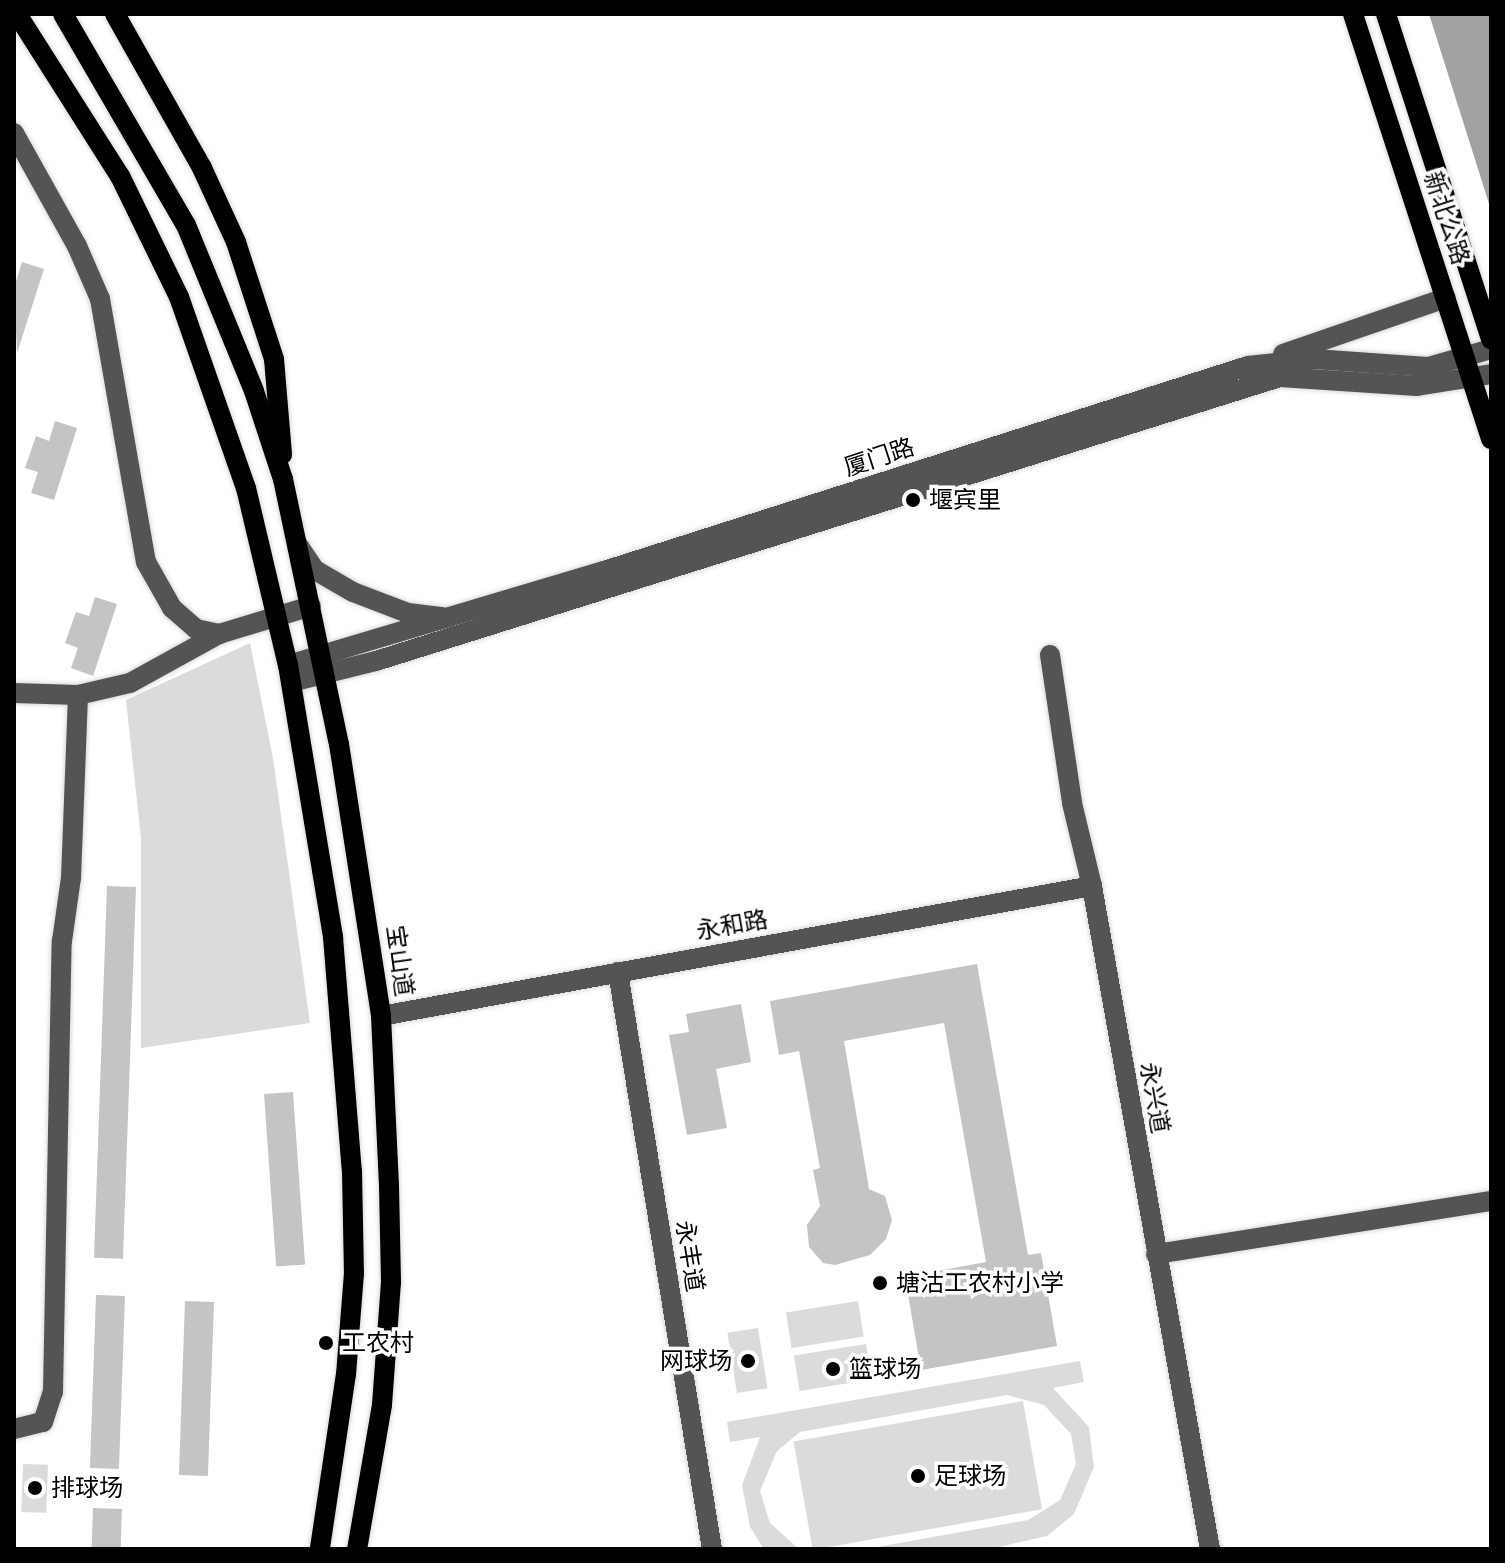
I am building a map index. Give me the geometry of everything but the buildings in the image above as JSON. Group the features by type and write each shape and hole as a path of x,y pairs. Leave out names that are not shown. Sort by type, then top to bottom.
{"main road":[{"path":"17,14 120,176 155,242 218,401 278,614 333,937 352,1171 354,1273 346,1374 320,1549"},
{"name":"宝山道","path":"63,14 186,225 254,391 283,479 323,667 381,1016 391,1282 382,1405 357,1549"},
{"path":"115,14 202,168 236,242 274,359 283,479"},
{"name":"新北公路","path":"1353,14 1465,358 1482,377 1491,439"},
{"name":"新北公路","path":"1386,14 1491,339"}],"street":[{"path":"14,133 77,246 100,299 146,562 172,608 196,629 219,634"},
{"path":"1248,366 1446,298"},
{"name":"厦门路","path":"323,667 459,616 1248,366 1314,359 1428,367 1491,349"},
{"name":"厦门路","path":"289,674 323,667 1280,377 1417,386 1482,377"},
{"path":"298,545 315,570 372,601 420,616 459,616"},
{"path":"14,693 78,695 130,683 219,634 311,606"},
{"name":"永兴道","path":"1050,655 1072,803 1092,886 1204,1548"},
{"path":"14,1429 43,1422 53,1392 62,941 71,878 78,695"},
{"name":"永和路","path":"381,1016 1092,886"},
{"name":"永丰道","path":"618,972 712,1549"},
{"path":"1156,1254 1491,1201"}],"shaded area":[{"path":"1429,14 1491,14 1491,210"},
{"path":"250,643 273,758 310,1023 141,1048 141,839 126,700"},
{"name":"篮球场","path":"858,1301 864,1337 792,1348 786,1312"},
{"name":"网球场","path":"758,1328 768,1388 737,1393 727,1333"},
{"name":"篮球场","path":"866,1344 872,1380 800,1391 794,1355"},
{"path":"1080,1361 1084,1382 1053,1388 1089,1427 1094,1467 1074,1514 1047,1536 990,1549 866,1549 1028,1520 1060,1500 1076,1464 1071,1434 1044,1405 1007,1395 800,1432 777,1451 760,1491 770,1523 799,1549 764,1549 750,1527 742,1485 760,1437 730,1442 727,1422"},
{"name":"足球场","path":"1023,1401 1042,1509 813,1549 794,1441"},
{"name":"排球场","path":"23,1464 48,1465 46,1513 21,1512"}],"place":[{"name":"堰宾里","path":"913,500"},
{"name":"塘沽工农村小学","path":"880,1283"},
{"name":"工农村","path":"326,1343"},
{"name":"网球场","path":"748,1361"},
{"name":"篮球场","path":"833,1369"},
{"name":"足球场","path":"918,1476"},
{"name":"排球场","path":"35,1488"}]}
